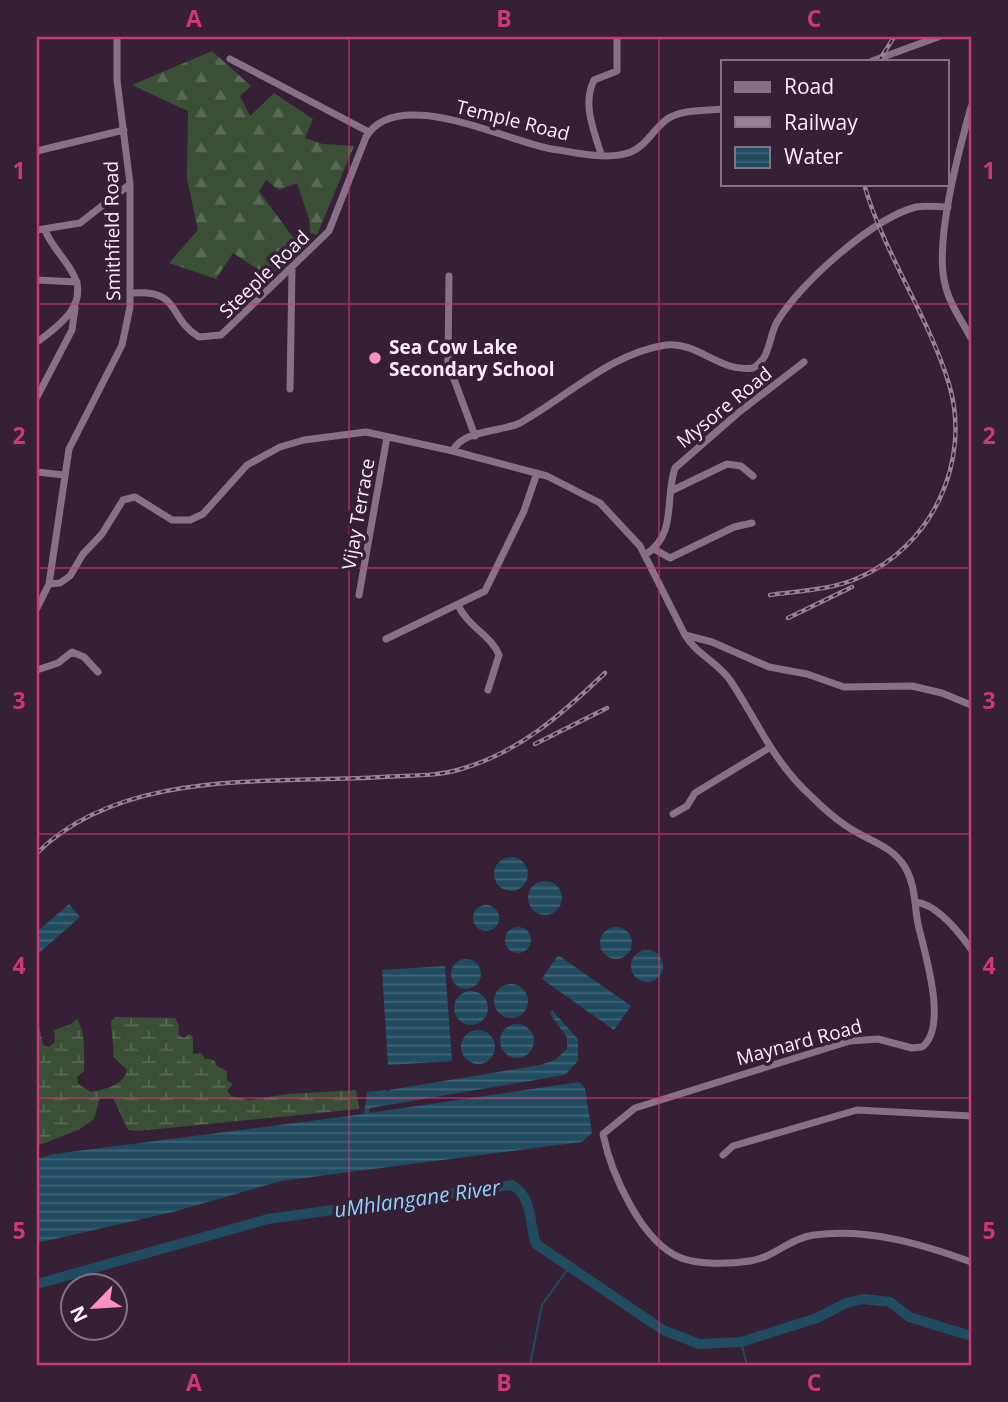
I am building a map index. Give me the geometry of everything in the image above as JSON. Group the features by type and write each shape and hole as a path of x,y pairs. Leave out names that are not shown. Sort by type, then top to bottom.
{"street":[{"name":"Smithfield Road","path":"37,608 49,584 71,443 122,345 132,293 130,184 117,80 117,37"},
{"path":"601,155 592,125 589,97 594,80 617,71 617,37"},
{"path":"875,60 938,37"},
{"path":"230,59 369,132"},
{"path":"971,107 957,156 948,207 943,264 945,286 971,338"},
{"name":"Temple Road","path":"369,132 381,123 397,118 431,116 545,148 601,155 632,151 674,115 721,109"},
{"path":"37,151 124,130"},
{"name":"Steeple Road","path":"132,293 163,295 172,302 192,333 203,338 216,337 230,329 323,239 335,221 369,132"},
{"path":"37,342 65,321 78,296 77,282 41,230 80,223 130,184"},
{"path":"453,451 458,442 517,424 613,364 664,345 680,346 733,369 753,368 765,356 774,328 785,310 858,236 915,207 948,207"},
{"path":"290,389 292,269"},
{"path":"449,276 448,363 475,436"},
{"path":"37,280 77,282"},
{"path":"37,397 72,330 74,307"},
{"name":"Mysore Road","path":"654,549 663,539 667,527 673,471 677,466 804,362"},
{"name":"Maynard Road","path":"49,584 60,583 70,576 83,554 106,528 120,503 130,497 142,500 172,520 190,520 203,514 247,465 280,447 297,441 356,432 453,451 537,473 577,489 600,503 627,529 645,555 693,648 729,678 777,761 811,797 845,825 894,854 911,880 932,977 933,1019 926,1045 912,1048 872,1038 835,1045 635,1108 603,1134 612,1167 631,1205 657,1239 682,1258 700,1262 751,1261 800,1238 849,1234 920,1243 971,1262"},
{"name":"Vijay Terrace","path":"359,595 387,437"},
{"path":"671,491 727,464 741,466 753,476"},
{"path":"37,472 47,470 64,475"},
{"path":"386,639 458,606 488,587 524,511 537,473"},
{"path":"645,555 654,549 670,558 734,527 752,523"},
{"path":"458,606 470,625 496,647 499,654 488,690"},
{"path":"685,635 722,646 769,667 807,674 844,687 912,686 942,693 971,705"},
{"path":"37,670 58,663 72,652 84,657 99,672"},
{"path":"673,814 687,806 695,793 769,748"},
{"path":"916,902 925,904 944,919 971,949"},
{"path":"723,1155 733,1146 858,1110 971,1116"}],"green space":[{"path":"212,51 251,86 240,96 250,116 274,93 313,119 305,138 323,144 354,146 317,235 310,233 309,219 297,183 279,190 266,180 259,191 303,251 270,277 233,253 216,279 169,263 198,230 187,179 188,111 132,85"},
{"path":"37,1015 43,1045 49,1047 55,1042 54,1030 77,1019 82,1031 84,1051 84,1071 77,1077 78,1084 91,1092 118,1083 127,1070 114,1057 111,1022 115,1017 175,1018 179,1026 178,1034 184,1038 189,1034 193,1037 193,1054 201,1053 205,1059 214,1060 217,1066 227,1071 227,1080 233,1084 227,1091 231,1096 249,1100 288,1094 356,1090 359,1109 138,1131 128,1130 113,1098 100,1098 94,1119 80,1129 37,1146"}],"water":[{"path":"511,857 523,862 528,874 523,886 511,891 499,886 494,874 499,862"},
{"path":"545,881 557,886 562,898 557,910 545,915 533,910 528,898 533,886"},
{"path":"69,904 80,917 39,953 37,932"},
{"path":"486,905 495,909 499,918 495,927 486,931 477,927 473,918 477,909"},
{"path":"518,927 527,931 531,940 527,949 518,953 509,949 505,940 509,931"},
{"path":"616,927 627,932 632,943 627,954 616,959 605,954 600,943 605,932"},
{"path":"647,950 658,955 663,966 658,977 647,982 636,977 631,966 636,955"},
{"path":"558,955 631,1006 614,1030 542,979"},
{"path":"466,959 472,960 480,968 480,980 472,988 466,989 460,988 452,980 451,974 452,968 460,960"},
{"path":"445,966 452,1061 388,1065 382,970"},
{"path":"511,984 523,989 528,1001 523,1013 511,1018 499,1013 494,1001 499,989"},
{"path":"471,991 483,996 488,1008 483,1020 471,1025 459,1020 454,1008 459,996"},
{"path":"552,1010 578,1039 578,1061 565,1075 370,1108 369,1113 579,1082 585,1088 592,1133 582,1142 281,1181 173,1212 37,1243 37,1159 54,1154 364,1114 367,1092 389,1092 540,1065 555,1060 567,1049 567,1037 550,1014"},
{"path":"517,1024 529,1029 534,1041 529,1053 517,1058 505,1053 500,1041 505,1029"},
{"path":"478,1030 490,1035 495,1047 490,1059 478,1064 466,1059 461,1047 466,1035"}],"waterway":[{"name":"uMhlangane River","path":"37,1284 268,1219 512,1185 519,1190 527,1203 536,1244 663,1330 699,1344 741,1342 817,1318 846,1303 863,1299 890,1302 909,1317 971,1336"},
{"path":"530,1365 542,1305 570,1266"},
{"path":"741,1342 747,1365"}],"railway":[{"path":"880,60 894,37"},
{"path":"770,595 837,585 858,578 884,564 907,545 925,523 940,498 950,471 955,442 955,413 949,384 930,333 883,235 865,186"},
{"path":"788,618 852,587"},
{"path":"37,853 72,826 111,806 154,793 246,782 422,775 461,769 482,762 521,742 556,717 605,673"},
{"path":"535,744 607,708"}],"place":[{"name":"Sea Cow Lake Secondary School","path":"375,358"}]}
